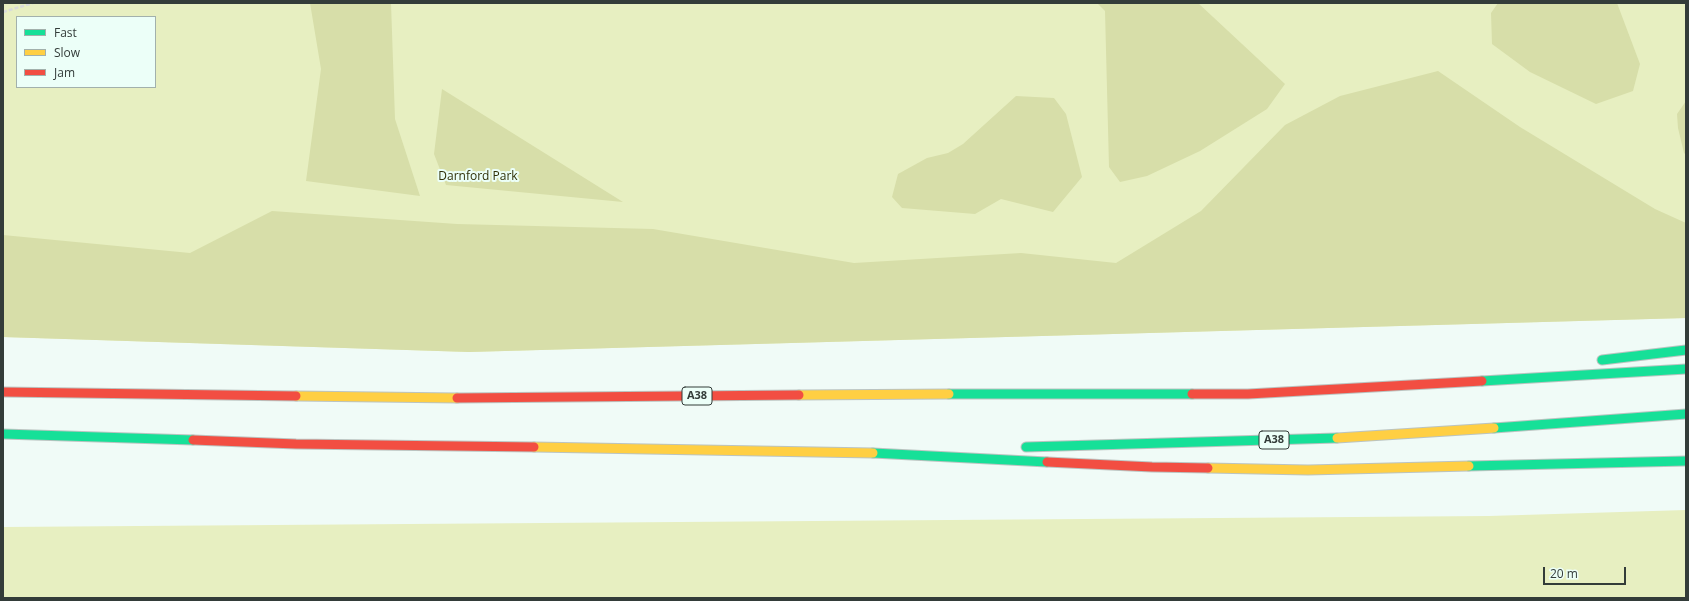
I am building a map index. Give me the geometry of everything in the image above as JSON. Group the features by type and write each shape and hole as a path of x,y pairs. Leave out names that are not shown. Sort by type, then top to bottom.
{"highway":[{"path":"1592,361 1686,350"},
{"path":"1390,386 1530,369"},
{"name":"A38","path":"3,392 451,398 873,394 1248,394 1686,369"},
{"name":"A38","path":"1020,447 1360,437 1686,414"},
{"path":"3,434 296,444 862,452 1152,467 1308,470 1686,461"},
{"path":"862,452 973,449"}],"path":[{"path":"3,12 32,3"}],"green space":[{"name":"Darnford Park","path":"3,3 1686,3 1686,318 469,352 3,337"},
{"path":"310,3 391,3 395,119 420,196 306,181 321,69"},
{"path":"1097,3 1198,3 1285,84 1267,109 1200,151 1147,176 1120,182 1109,167 1105,11"},
{"path":"1498,3 1617,3 1640,64 1633,91 1596,104 1530,72 1492,44 1491,13"},
{"path":"1438,71 1520,127 1655,209 1686,223 1686,318 469,352 3,337 3,235 190,253 272,211 457,224 653,229 854,263 1021,253 1116,263 1201,211 1285,125 1340,96"},
{"path":"442,89 623,202 446,185 434,154"},
{"path":"1016,96 1054,98 1066,114 1082,177 1053,212 1001,199 975,214 902,208 892,197 898,174 927,158 948,153 963,144"},
{"path":"1686,101 1686,155 1684,153 1678,128 1677,114"},
{"path":"1686,510 1686,598 3,598 3,527 1489,516"}],"traffic: fast":[{"path":"1602,360 1686,350"},
{"path":"1482,381 1686,369"},
{"path":"949,394 1192,394"},
{"path":"1494,428 1686,414"},
{"path":"3,434 193,440"},
{"path":"1026,447 1337,438"},
{"path":"873,453 1047,462"},
{"path":"1469,466 1686,461"}],"traffic: slow":[{"path":"799,395 949,394"},
{"path":"296,396 457,398"},
{"path":"1337,438 1494,428"},
{"path":"534,447 873,453"},
{"path":"1208,468 1308,470 1469,466"}],"traffic: jam":[{"path":"1192,394 1248,394 1482,381"},
{"path":"3,392 296,396"},
{"path":"457,398 799,395"},
{"path":"193,440 296,444 534,447"},
{"path":"1047,462 1208,468"}]}
